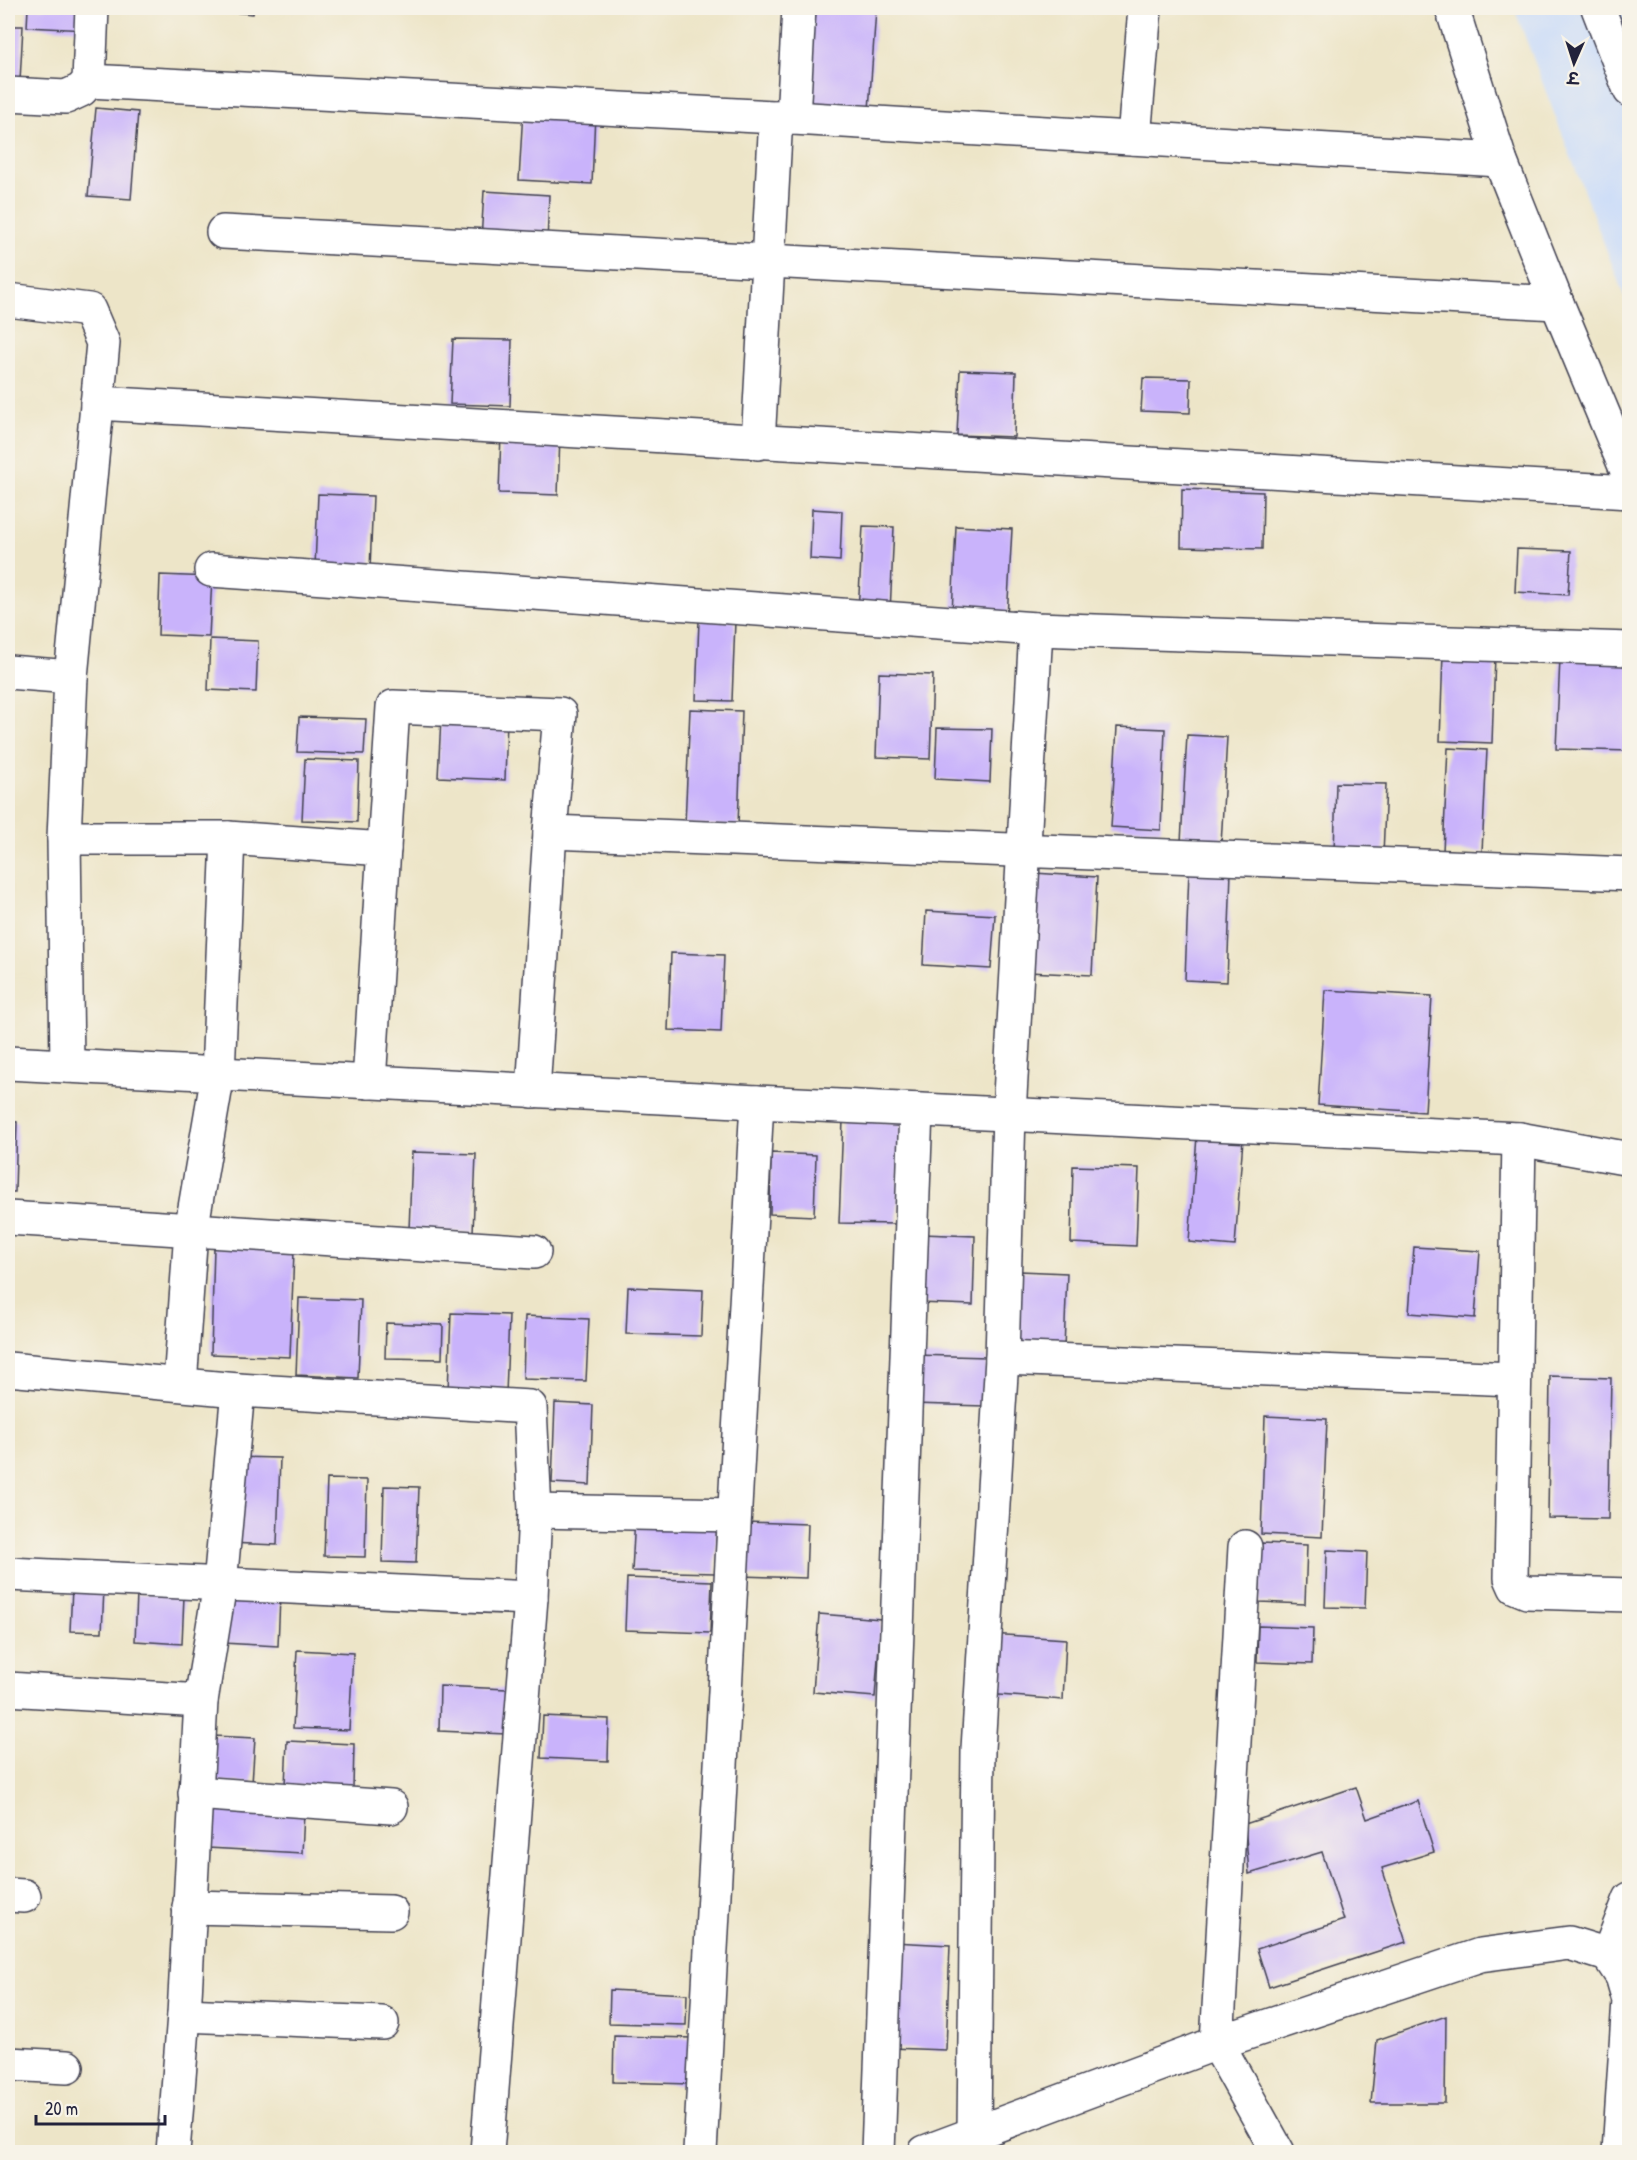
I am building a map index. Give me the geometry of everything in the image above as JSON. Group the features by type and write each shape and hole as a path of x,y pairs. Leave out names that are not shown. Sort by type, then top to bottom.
{"street":[{"path":"8,94 66,97 81,90 89,81 92,8"},
{"path":"758,443 768,261 799,8"},
{"path":"1134,138 1145,8"},
{"path":"1452,8 1500,160 1629,478"},
{"path":"1598,8 1629,90"},
{"path":"89,81 785,118 1500,160"},
{"path":"223,232 1557,303"},
{"path":"8,300 89,310 103,343 71,677 64,838 67,1066"},
{"path":"97,403 1629,492"},
{"path":"211,570 1036,629 1629,649"},
{"path":"974,2133 978,1749 1002,1358 1009,1114 1036,629"},
{"path":"8,672 71,677"},
{"path":"369,1082 393,707 560,714 533,1091"},
{"path":"550,832 1629,874"},
{"path":"64,838 228,838 384,849"},
{"path":"180,1384 191,1231 218,1074 228,838"},
{"path":"8,1063 1519,1139 1629,1159"},
{"path":"700,2152 757,1102"},
{"path":"878,2152 916,1110"},
{"path":"1519,1139 1511,1578 1515,1587 1527,1592 1629,1595"},
{"path":"8,1218 534,1252"},
{"path":"1002,1358 1514,1379"},
{"path":"8,1369 238,1390 530,1407 535,1511 531,1598 487,2152"},
{"path":"173,2152 184,2015 201,1701 220,1584 238,1390"},
{"path":"535,1511 734,1515"},
{"path":"1245,1547 1217,2043 1278,2152"},
{"path":"8,1574 531,1598"},
{"path":"8,1689 201,1701"},
{"path":"195,1793 391,1807"},
{"path":"1608,1955 1629,1899"},
{"path":"189,1907 391,1912"},
{"path":"925,2152 1217,2043 1480,1955 1569,1943 1608,1955 1622,1976 1629,2000 1619,2152"},
{"path":"184,2015 382,2023"},
{"path":"8,2064 67,2067"}],"shaded area":[{"path":"1514,8 1629,8 1629,309"}],"building":[{"path":"28,8 88,8 87,30 27,27"},
{"path":"197,8 254,8 253,14"},
{"path":"804,8 876,9 869,110 797,105"},
{"path":"8,26 23,26 20,81 8,81"},
{"path":"96,108 138,112 131,199 88,196"},
{"path":"523,110 595,114 592,184 519,180"},
{"path":"484,191 549,195 547,243 481,240"},
{"path":"453,339 512,340 510,406 450,404"},
{"path":"960,370 1016,372 1014,437 957,435"},
{"path":"1143,378 1191,379 1190,413 1141,411"},
{"path":"501,433 560,435 558,495 499,493"},
{"path":"1182,489 1263,492 1262,549 1181,547"},
{"path":"318,494 373,496 370,569 315,567"},
{"path":"812,509 842,511 840,561 810,559"},
{"path":"863,526 894,527 890,612 858,611"},
{"path":"956,526 1012,529 1007,618 952,614"},
{"path":"1517,549 1571,551 1568,595 1515,592"},
{"path":"160,575 212,577 209,637 158,635"},
{"path":"699,620 735,621 732,701 696,700"},
{"path":"210,639 258,641 256,692 208,690"},
{"path":"1443,653 1495,655 1492,743 1440,741"},
{"path":"1560,658 1630,661 1630,751 1556,749"},
{"path":"879,673 933,675 930,759 876,757"},
{"path":"690,709 742,711 738,826 685,824"},
{"path":"299,717 366,719 364,754 297,752"},
{"path":"441,718 507,720 505,780 438,777"},
{"path":"1117,727 1165,729 1161,830 1111,827"},
{"path":"937,728 992,729 990,782 935,779"},
{"path":"1187,735 1227,737 1221,845 1181,842"},
{"path":"1448,748 1487,750 1482,852 1443,851"},
{"path":"305,759 359,761 357,822 302,820"},
{"path":"1336,783 1386,784 1383,855 1334,853"},
{"path":"1189,870 1231,872 1227,982 1185,980"},
{"path":"1034,873 1097,877 1092,975 1028,972"},
{"path":"926,911 995,915 991,969 923,965"},
{"path":"671,953 724,955 721,1032 668,1030"},
{"path":"1325,990 1432,996 1425,1112 1318,1105"},
{"path":"843,1120 901,1123 897,1224 839,1223"},
{"path":"8,1121 17,1122 15,1192 8,1192"},
{"path":"1197,1136 1243,1139 1235,1246 1189,1242"},
{"path":"412,1152 476,1154 473,1233 409,1230"},
{"path":"771,1153 816,1155 814,1216 770,1214"},
{"path":"1073,1166 1139,1168 1136,1246 1071,1243"},
{"path":"922,1234 975,1236 973,1305 919,1303"},
{"path":"214,1247 294,1251 290,1357 211,1354"},
{"path":"1414,1247 1480,1251 1475,1318 1409,1313"},
{"path":"1020,1271 1067,1273 1064,1348 1017,1347"},
{"path":"628,1287 703,1290 701,1336 626,1334"},
{"path":"299,1298 361,1300 358,1378 296,1375"},
{"path":"451,1313 509,1315 506,1394 448,1392"},
{"path":"525,1316 589,1319 586,1381 523,1379"},
{"path":"386,1323 443,1325 442,1359 385,1358"},
{"path":"914,1355 987,1357 985,1406 912,1404"},
{"path":"1550,1376 1611,1378 1608,1519 1548,1518"},
{"path":"555,1403 593,1405 590,1485 552,1483"},
{"path":"1265,1416 1327,1419 1322,1537 1261,1534"},
{"path":"233,1457 280,1458 277,1545 229,1543"},
{"path":"327,1479 367,1480 365,1557 324,1556"},
{"path":"384,1486 419,1487 416,1563 382,1562"},
{"path":"635,1517 717,1521 715,1573 632,1571"},
{"path":"743,1522 808,1524 806,1578 741,1576"},
{"path":"1261,1543 1307,1545 1305,1604 1259,1602"},
{"path":"1327,1550 1367,1552 1365,1608 1325,1607"},
{"path":"627,1578 712,1581 710,1633 625,1630"},
{"path":"72,1588 104,1589 102,1632 70,1631"},
{"path":"137,1594 184,1596 182,1644 135,1641"},
{"path":"225,1594 280,1597 278,1646 223,1643"},
{"path":"819,1614 881,1619 875,1697 813,1692"},
{"path":"1258,1626 1313,1628 1312,1664 1257,1662"},
{"path":"990,1634 1066,1639 1063,1700 986,1694"},
{"path":"297,1650 353,1653 349,1730 293,1728"},
{"path":"440,1686 507,1689 506,1734 439,1731"},
{"path":"543,1716 609,1719 608,1761 541,1758"},
{"path":"213,1736 255,1738 252,1783 211,1781"},
{"path":"287,1741 354,1744 353,1788 285,1785"},
{"path":"1356,1787 1367,1819 1418,1801 1434,1852 1382,1868 1406,1942 1269,1987 1257,1949 1344,1920 1322,1852 1249,1874 1245,1824"},
{"path":"210,1808 304,1813 302,1853 208,1848"},
{"path":"893,1942 950,1945 946,2050 889,2048"},
{"path":"610,1990 687,1994 686,2025 609,2023"},
{"path":"1446,2016 1445,2103 1371,2103 1377,2040"},
{"path":"614,2036 693,2038 691,2084 613,2082"}]}
